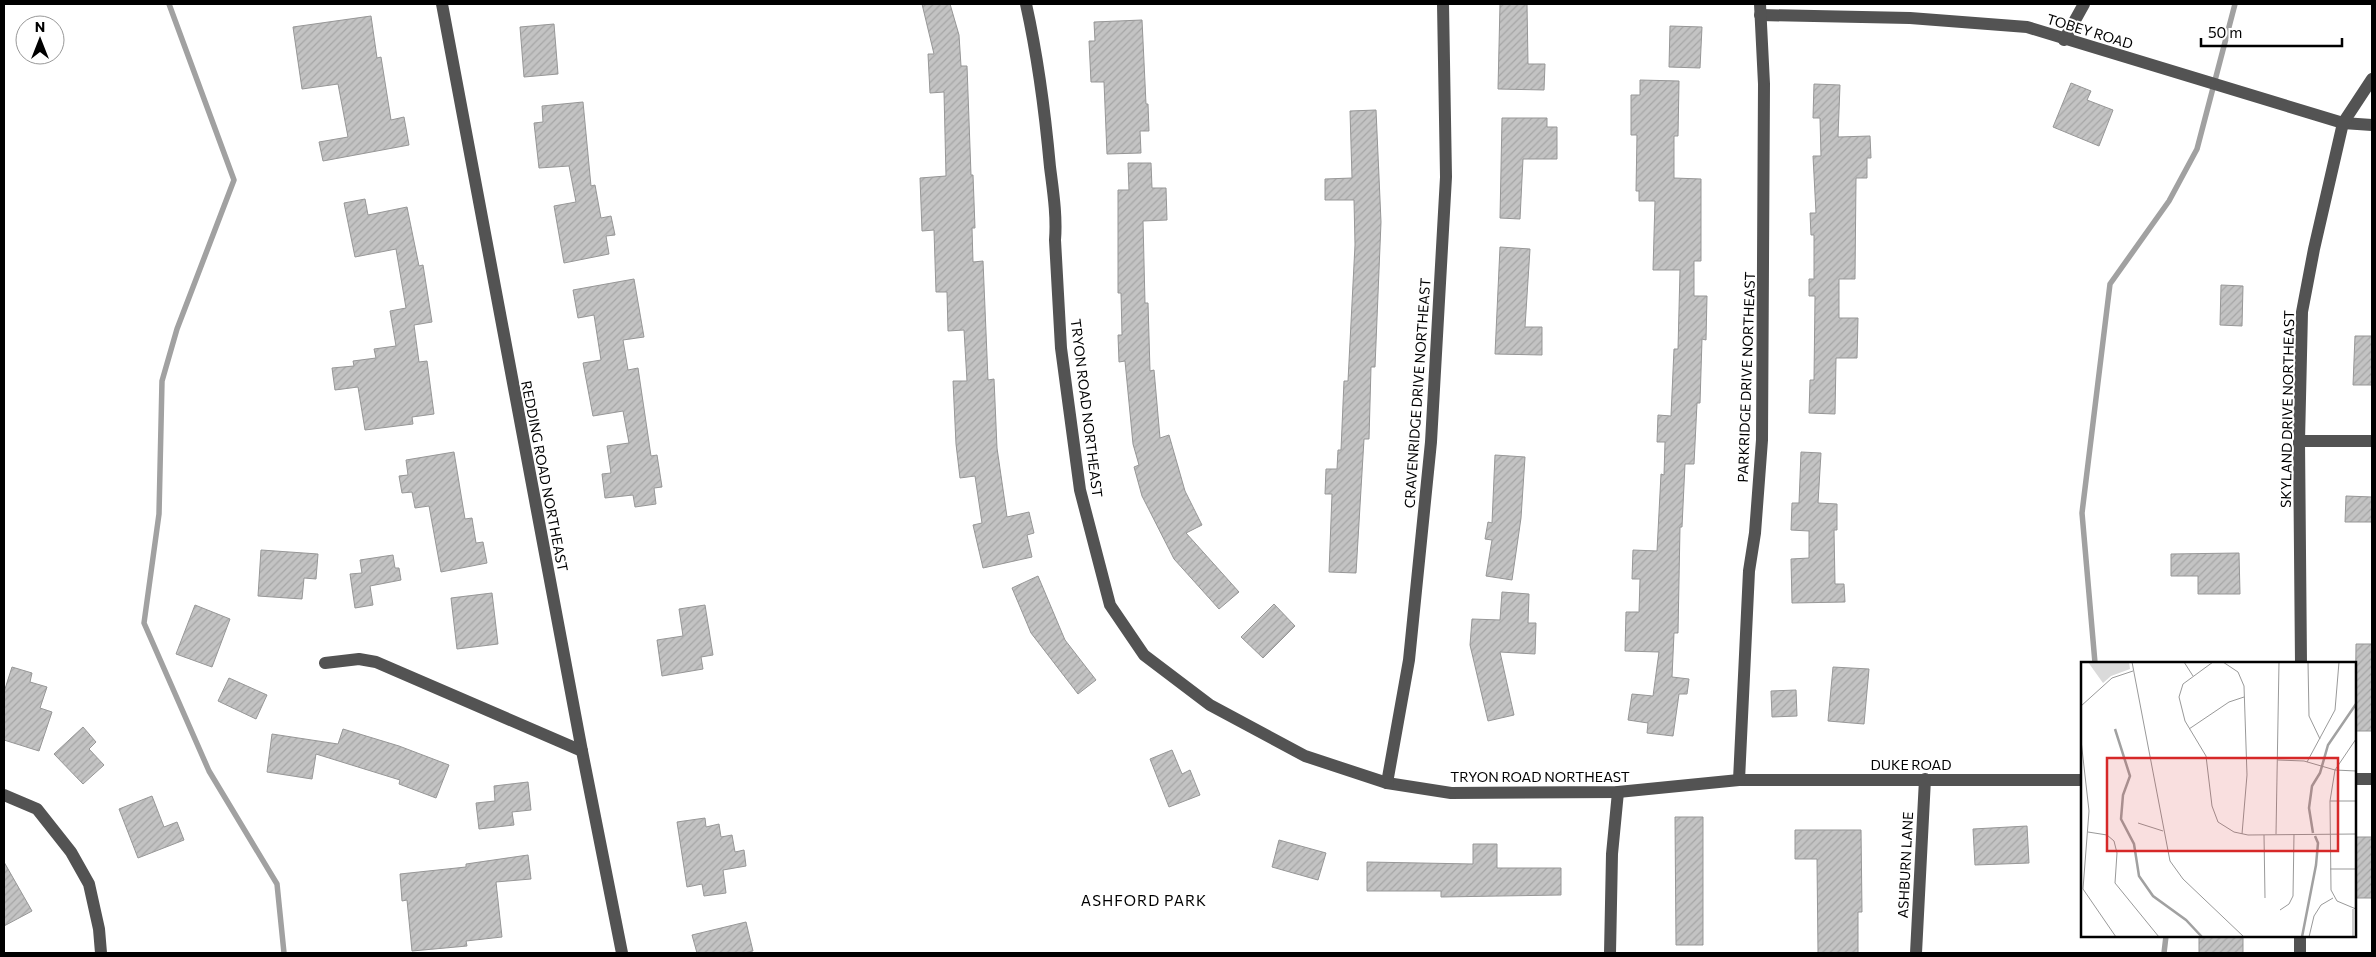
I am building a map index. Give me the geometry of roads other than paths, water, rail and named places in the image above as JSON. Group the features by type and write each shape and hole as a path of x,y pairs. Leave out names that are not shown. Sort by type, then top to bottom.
{"street":[{"name":"REDDING ROAD NORTHEAST","path":"442,4 582,751 622,953"},
{"name":"TRYON ROAD NORTHEAST","path":"1026,4 1038,58 1056,225 1055,240 1061,348 1079,481 1110,605 1144,655 1210,706 1305,756 1387,783 1451,793 1618,792 1739,780"},
{"name":"CRAVENRIDGE DRIVE NORTHEAST","path":"1387,783 1409,660 1431,442 1446,177 1443,4"},
{"path":"2064,40 2084,4"},
{"name":"TOBEY ROAD","path":"1760,9 1920,18 2027,27 2064,40 2343,123 2372,125"},
{"name":"PARKRIDGE DRIVE NORTHEAST","path":"1739,780 1749,571 1762,440 1764,94 1760,9"},
{"name":"SKYLAND DRIVE NORTHEAST","path":"2301,662 2299,441 2302,312 2314,248 2343,123 2372,79"},
{"path":"2299,441 2372,441"},
{"path":"325,663 359,659 376,662 582,751"},
{"name":"ASHBURN LANE","path":"1916,953 1925,779"},
{"path":"2356,780 2372,779"},
{"name":"DUKE ROAD","path":"1739,780 2081,780"},
{"path":"1610,953 1612,854 1618,792"},
{"path":"4,795 37,809 71,852 89,884 101,953"},
{"path":"2300,937 2300,953"}],"waterway":[{"path":"169,4 234,180 177,329 162,381 159,514 144,623 209,771 277,884 284,953"},
{"path":"2095,662 2082,513 2110,284 2169,201 2197,149 2235,4"},
{"path":"2164,953 2166,937"}],"district":[{"name":"ASHFORD PARK","path":"1144,900"}]}
